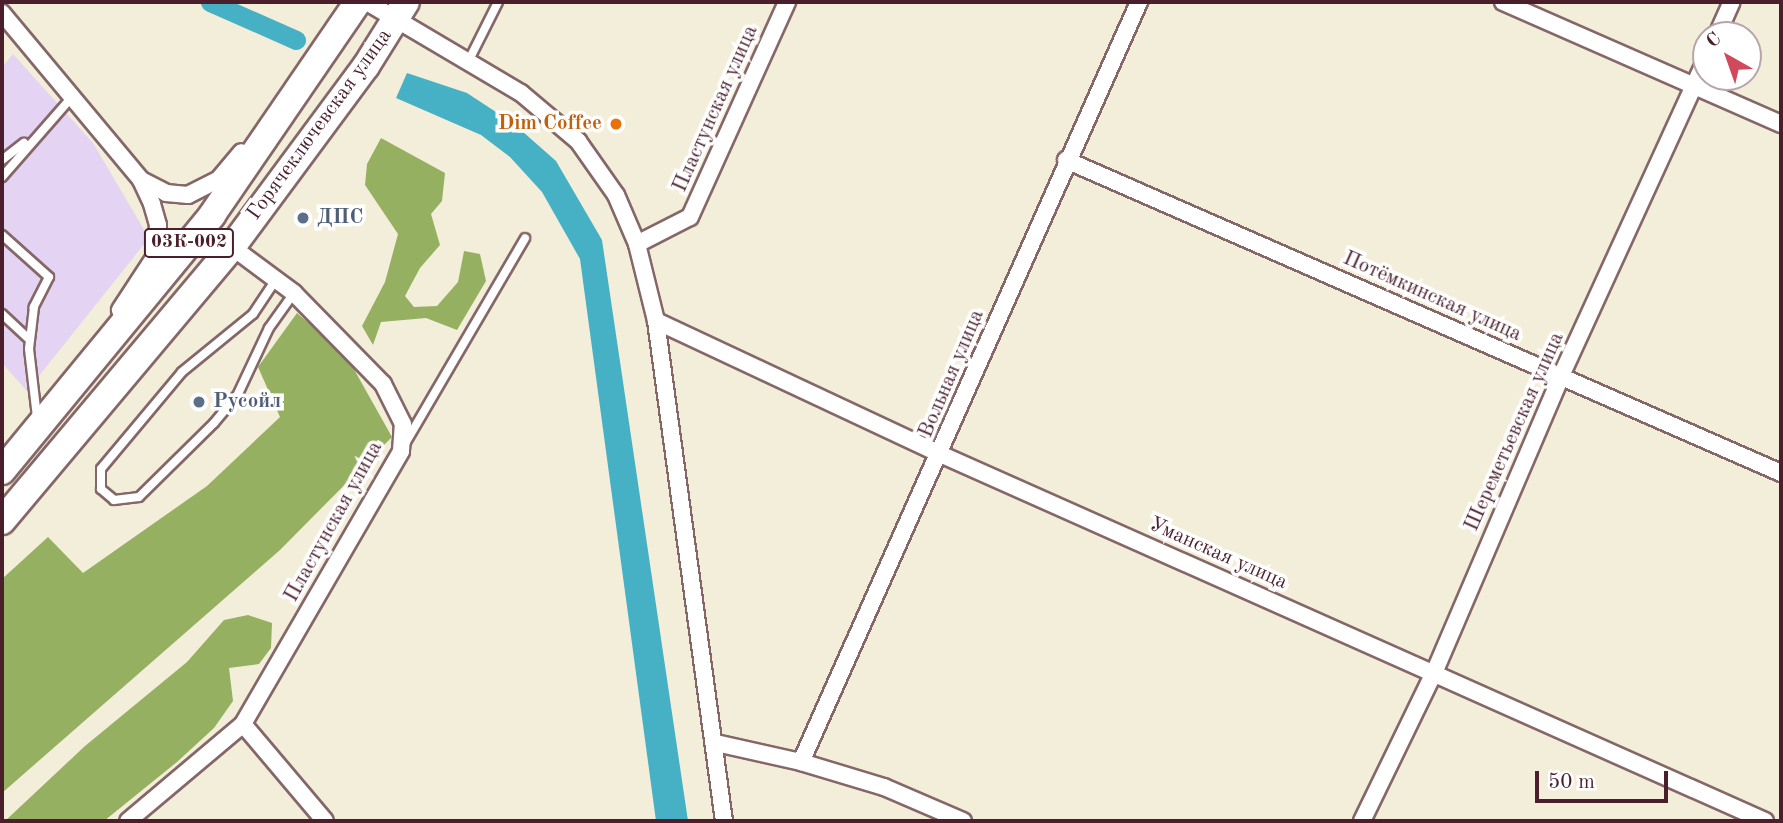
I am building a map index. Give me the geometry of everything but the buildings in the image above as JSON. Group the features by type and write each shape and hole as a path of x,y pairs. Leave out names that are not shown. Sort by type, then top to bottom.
{"main road":[{"name":"03К-002","path":"2,471 39,430 212,215 358,2"},
{"name":"Горячеключевская улица","path":"232,247 401,10"},
{"name":"03К-002","path":"2,521 232,247"}],"street":[{"path":"367,2 401,10 468,62 521,93 578,141 616,195 637,244 656,321 716,743 724,821"},
{"name":"Пластунская улица","path":"637,244 690,217 787,2"},
{"name":"Вольная улица","path":"802,762 940,454 1066,160 1139,2"},
{"path":"1503,2 1692,86"},
{"path":"1723,21 1732,2"},
{"path":"2,13 141,180 158,225 156,255 95,359"},
{"path":"141,180 166,193 188,195 219,178 299,90"},
{"name":"Шереметьевская улица","path":"1362,821 1434,673 1561,376 1692,91"},
{"path":"1703,91 1781,124"},
{"name":"Потёмкинская улица","path":"1066,160 1781,473"},
{"name":"Пластунская улица","path":"128,821 243,724 401,451 402,425 383,384 294,293 232,247"},
{"name":"Уманская улица","path":"656,321 940,454 1765,821"},
{"path":"243,724 325,821"},
{"path":"716,743 802,762 884,787 963,821"}],"lane":[{"path":"468,62 498,2"},
{"path":"2,160 32,137 73,96"},
{"path":"2,177 32,137"},
{"path":"2,235 48,277 34,307 30,340 39,430"},
{"path":"401,451 525,238"},
{"path":"277,278 253,314 182,372 101,469 101,489 114,500 139,497 222,414 237,396 269,328 294,293"},
{"path":"2,314 30,340"}],"shaded area":[{"path":"13,54 93,143 149,238 27,391 2,363 2,67"}],"green space":[{"path":"381,138 445,173 442,201 431,214 440,245 420,268 405,296 414,307 437,306 458,282 464,251 480,254 486,281 457,330 426,318 381,322 373,345 362,326 385,282 398,234 365,185 367,164"},
{"path":"297,313 346,355 392,437 280,550 2,793 2,579 48,537 83,573 207,486 280,417 258,367"},
{"path":"248,615 272,623 271,648 259,664 229,668 233,701 214,728 177,762 104,821 5,821 85,746 187,662 224,620"}],"water":[{"path":"407,73 467,93 514,124 556,161 602,240 688,821 656,821 580,259 542,192 510,157 481,135 396,98"}],"waterway":[{"path":"210,2 296,40"}],"place":[{"name":"Dim Coffee","path":"616,124"},
{"name":"ДПС","path":"303,218"},
{"name":"Русойл","path":"199,402"}]}
